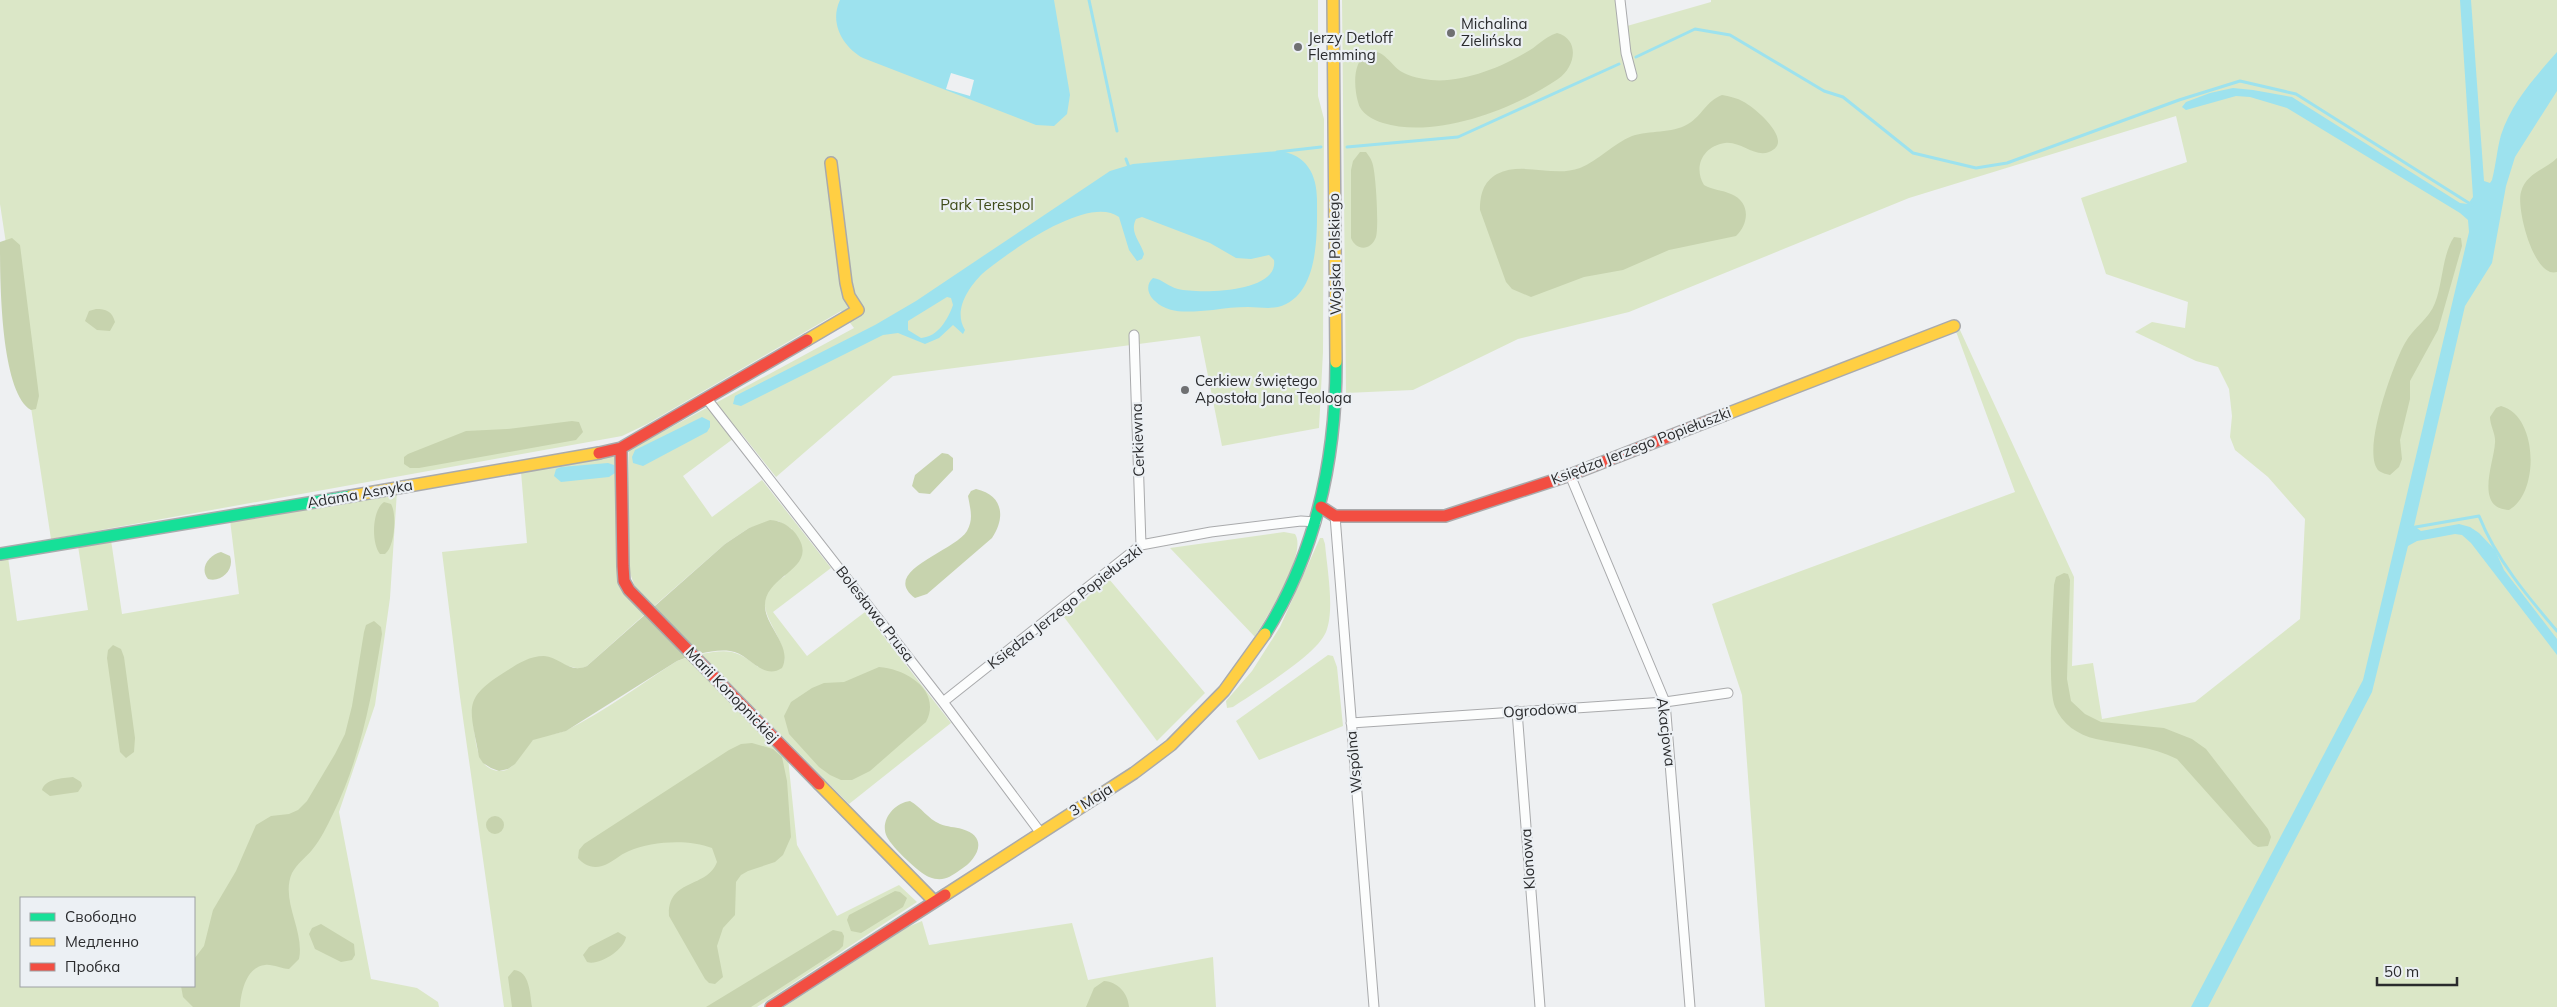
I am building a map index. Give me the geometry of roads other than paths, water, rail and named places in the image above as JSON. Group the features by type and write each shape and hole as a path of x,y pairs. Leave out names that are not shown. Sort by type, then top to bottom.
{"street":[{"name":"Wojska Polskiego","path":"1321,507 1333,438 1336,396 1333,0"},
{"path":"1620,0 1626,53 1632,76"},
{"name":"Adama Asnyka","path":"0,554 576,459 621,448 858,310 849,296 846,283 832,162"},
{"name":"Księdza Jerzego Popiełuszki","path":"1334,516 1445,516 1570,475 1954,326"},
{"name":"Cerkiewna","path":"1134,335 1141,545"},
{"name":"Bolesława Prusa","path":"707,399 943,702 1040,832"},
{"name":"Marii Konopnickiej","path":"621,448 623,566 624,581 629,590 934,901"},
{"name":"Akacjowa","path":"1570,475 1665,702 1690,1007"},
{"path":"1321,507 1334,516"},
{"name":"3 Maja","path":"771,1007 1134,773 1176,741 1216,699 1248,660 1272,623 1292,585 1321,507"},
{"name":"Wspólna","path":"1334,516 1374,1007"},
{"name":"Księdza Jerzego Popiełuszki","path":"943,702 1141,545 1211,532 1294,522 1316,522"},
{"name":"Ogrodowa","path":"1351,723 1665,702 1728,693"},
{"name":"Klonowa","path":"1517,712 1540,1007"}],"water":[{"path":"840,0 1054,0 1070,95 1067,114 1054,126 1036,125 863,58 849,48 840,34 836,17"},
{"path":"2460,0 2471,0 2484,181 2490,183 2492,180 2501,135 2511,112 2525,90 2557,52 2557,91 2515,157 2506,186 2492,263 2465,306 2414,526 2421,531 2459,524 2470,527 2479,533 2495,550 2504,570 2557,639 2557,655 2471,543 2462,535 2455,534 2417,541 2408,546 2372,692 2208,1007 2191,1007 2363,680 2469,232 2468,220 2460,213 2287,108 2250,97 2236,96 2186,110 2182,107 2186,102 2210,93 2233,88 2292,97 2460,203 2468,204 2473,197"},
{"path":"1279,151 1296,156 1303,161 1315,182 1317,229 1313,261 1309,277 1302,290 1292,301 1275,308 1239,307 1191,312 1168,309 1155,301 1149,293 1148,287 1153,278 1175,288 1188,291 1236,289 1264,279 1272,271 1274,260 1269,255 1251,259 1236,258 1210,243 1142,217 1136,219 1134,224 1135,233 1144,254 1142,259 1137,261 1129,250 1119,217 1105,212 1088,213 1048,229 1010,253 982,274 967,293 961,308 962,323 965,330 963,334 953,325 939,338 925,344 898,333 883,335 741,406 733,404 735,396 875,325 916,301 1110,171 1133,164","holes":["947,297 951,298 953,305 948,316 937,331 921,338 908,330 908,321"]},
{"path":"702,417 710,421 710,427 707,432 643,466 633,463 632,457 635,450"},
{"path":"608,463 614,465 615,473 609,477 561,482 554,476 556,469 561,467"}],"waterway":[{"path":"1089,0 1117,131"},
{"path":"1636,57 1695,29 1730,35 1824,91 1843,97 1913,153 1976,168 2007,163 2179,100 2240,81 2296,94 2472,205"},
{"path":"1347,147 1458,137 1619,64"},
{"path":"1277,152 1321,147"},
{"path":"1126,159 1129,167"},
{"path":"2410,528 2479,516 2503,562 2557,631"}],"place":[{"name":"Michalina Zielińska","path":"1451,33"},
{"name":"Jerzy Detloff Flemming","path":"1298,47"},
{"name":"Cerkiew świętego Apostoła Jana Teologa","path":"1185,390"}],"park label":[{"name":"Park Terespol","path":"987,205"}]}
